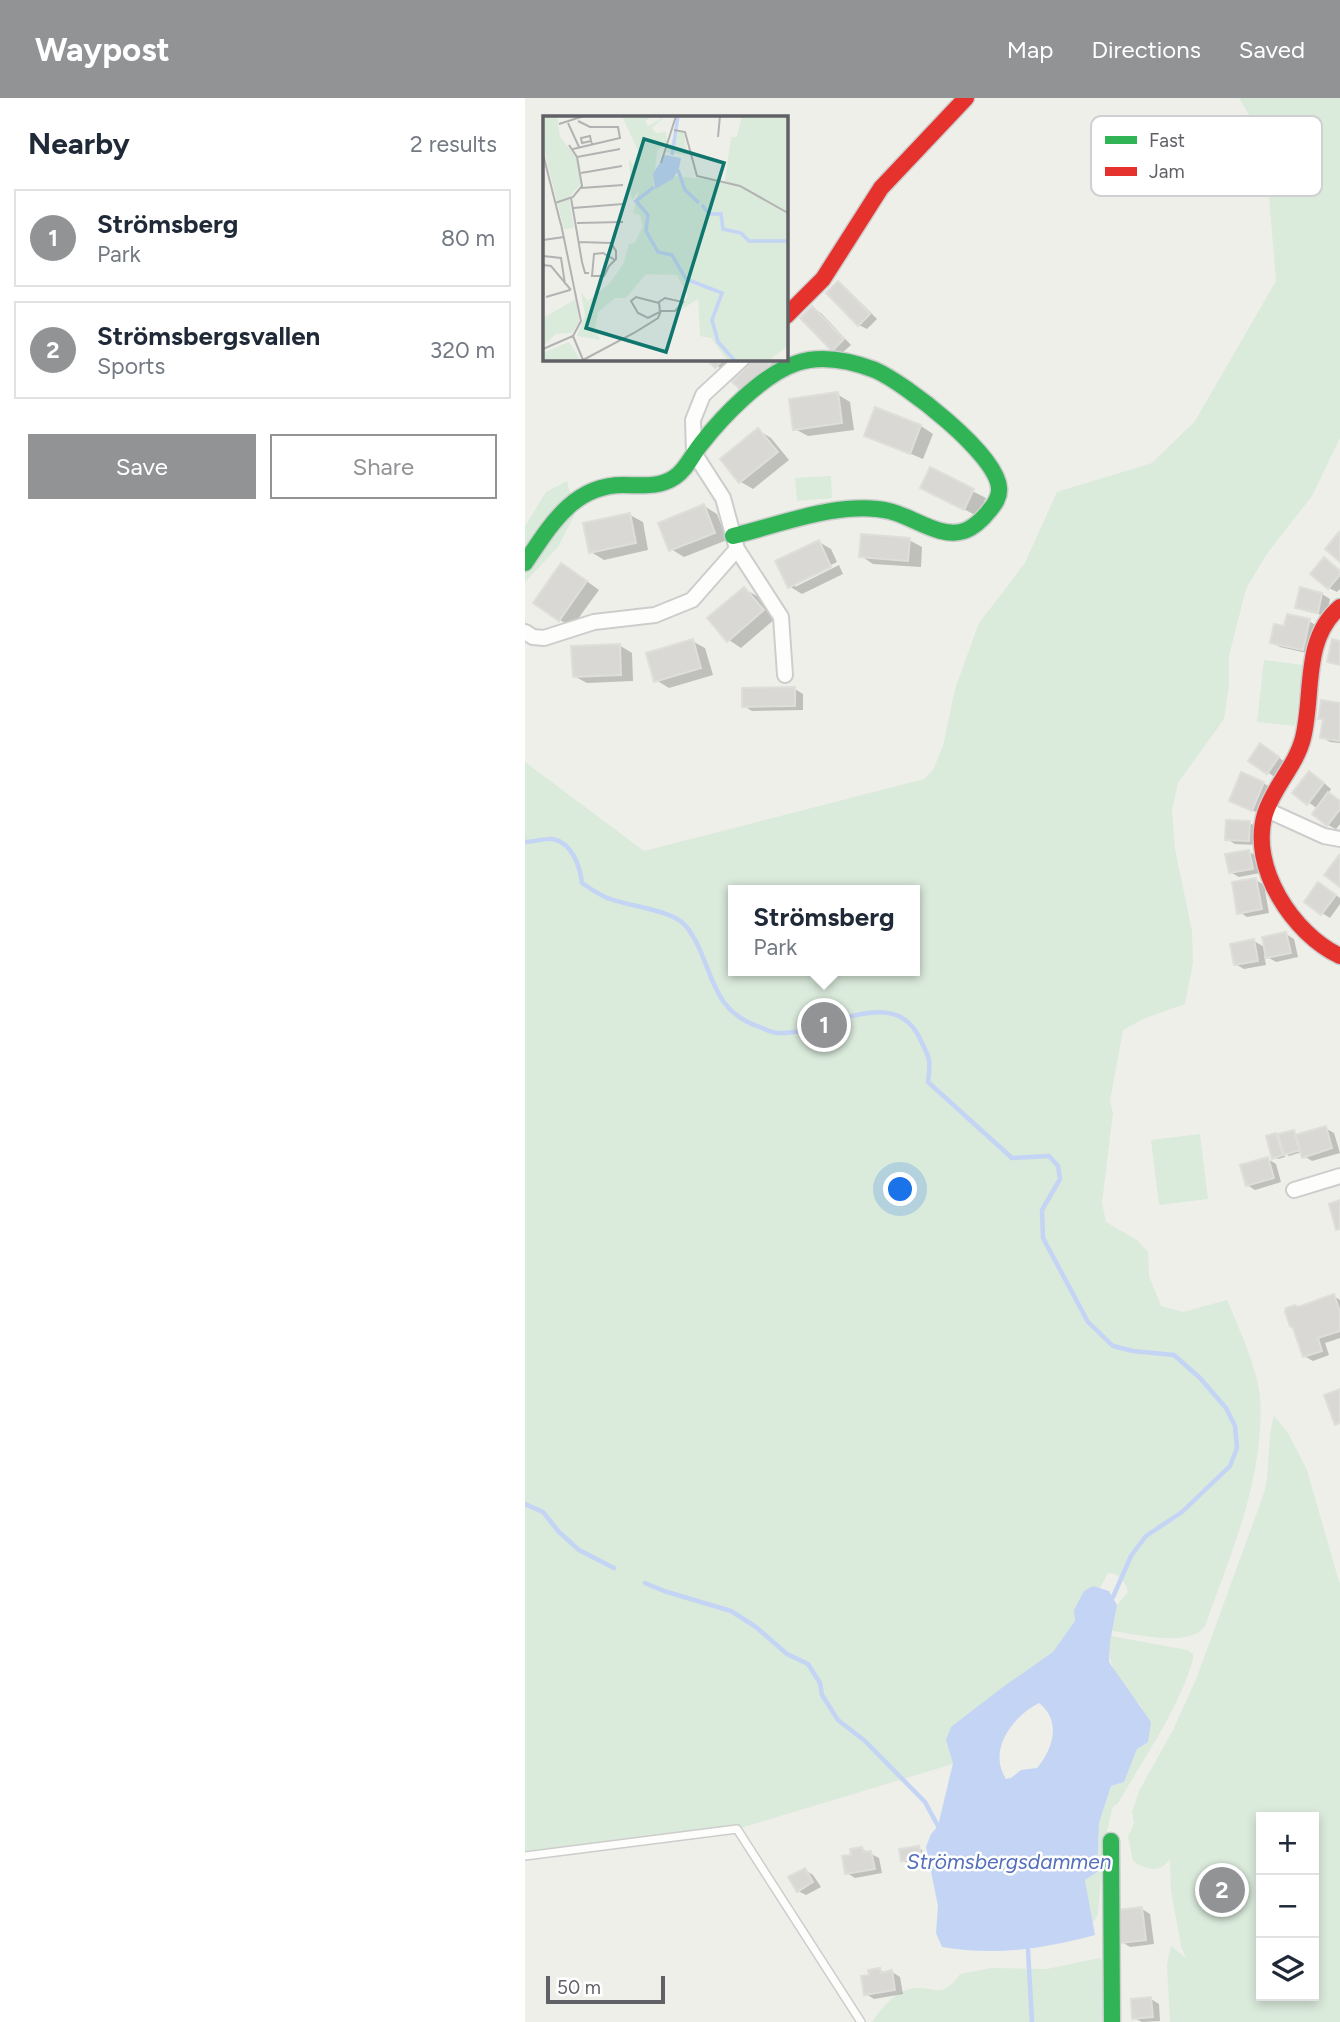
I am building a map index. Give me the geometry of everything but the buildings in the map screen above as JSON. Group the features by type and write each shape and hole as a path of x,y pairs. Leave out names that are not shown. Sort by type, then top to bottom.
{"street":[{"path":"787,315 823,279 881,188 966,98"},
{"path":"525,563 564,508 575,498 601,486 643,486 674,478 714,429 767,381 795,363 826,359 866,367 898,382 962,434 983,455 998,481 999,493 994,509 967,530 943,532 901,513 864,509 823,513 735,543 692,600 655,615 594,622 544,638 533,637 525,632"},
{"path":"741,360 703,395 693,420 694,453 723,498 735,543 781,617 785,675"},
{"path":"1340,607 1326,618 1321,628 1316,644 1303,738 1267,810 1263,825 1262,851 1281,901 1296,920 1328,950 1340,956"},
{"path":"1267,810 1324,836 1340,839"},
{"path":"1294,1190 1340,1176"},
{"path":"1111,1841 1112,2022"}],"lane":[{"path":"525,1856 737,1829 861,2022"}],"green space":[{"path":"1239,98 1340,98 1340,438 1312,496 1266,555 1246,589 1229,656 1229,685 1224,719 1178,783 1172,810 1175,849 1192,931 1193,963 1185,1004 1143,1019 1123,1030 1110,1101 1113,1113 1102,1203 1106,1222 1137,1240 1148,1252 1149,1276 1161,1306 1183,1312 1227,1300 1256,1374 1260,1397 1260,1427 1252,1485 1235,1543 1205,1626 1198,1633 1175,1638 1112,1631 1117,1605 1128,1592 1121,1579 1108,1573 1062,1658 953,1764 737,1829 525,1851 525,762 644,851 924,779 933,770 943,746 955,689 979,623 1025,563 1057,492 1152,463 1195,421 1276,281 1269,197 1322,196 1322,116 1250,116"},
{"path":"831,476 832,498 797,501 795,478"},
{"path":"567,481 575,514 558,547 525,582 525,526 546,492"},
{"path":"1264,660 1303,665 1295,726 1257,722"},
{"path":"1200,1134 1208,1199 1159,1205 1151,1140"},
{"path":"1274,1416 1288,1433 1307,1470 1340,1585 1340,2022 1170,2022 1167,1964 1171,1946 1186,1958 1181,1946 1171,1891 1170,1859 1162,1867 1153,1869 1133,1861 1128,1837 1134,1823 1132,1812 1139,1791 1173,1730 1197,1677 1264,1493"},
{"path":"1111,1636 1187,1650 1193,1654 1193,1660 1169,1716 1118,1803 1112,1808 1103,1851 1098,1914 1093,1923 1085,1880 1097,1872 1099,1823 1111,1786 1124,1782 1137,1749 1142,1707 1112,1666"},
{"path":"1099,1958 1105,1963 1108,2022 872,2022 883,2007 898,1994 918,1988 941,1990 953,1983 960,1974 992,1968 1047,1969"}],"water":[{"name":"Strömsbergsdammen","path":"1093,1586 1109,1591 1117,1605 1109,1662 1151,1722 1148,1742 1137,1749 1124,1782 1111,1786 1099,1823 1097,1872 1085,1880 1095,1935 1019,1950 981,1951 942,1947 936,1933 938,1906 926,1847 931,1834 938,1826 953,1763 946,1740 951,1727 1053,1652 1075,1621 1074,1610 1084,1591","holes":["1039,1703 1051,1718 1053,1735 1043,1760 1037,1768 1021,1770 1006,1779 999,1757 1006,1735 1012,1725 1029,1709"]}],"waterway":[{"path":"525,842 550,839 560,841 574,856 582,883 587,887 605,897 669,915 685,925 728,1008 740,1018 757,1026 777,1033 795,1032 874,1012 892,1014 907,1021 919,1037 927,1055 928,1082 1012,1158 1049,1156 1058,1166 1060,1179 1042,1210 1043,1238 1088,1322 1113,1346 1174,1355 1200,1378 1226,1408 1235,1426 1237,1448 1230,1466 1182,1512 1146,1536 1131,1556 1113,1597"},
{"path":"525,1504 543,1512 559,1532 579,1550 614,1568"},
{"path":"645,1583 731,1611 756,1627 787,1654 808,1664 820,1683 822,1695 838,1720 865,1741 925,1802 938,1826"},
{"path":"1028,1950 1032,2022"}],"traffic: fast":[{"path":"525,563 554,522 577,500 605,487 669,481 679,474 732,409 757,386 797,363 816,359 836,360 875,370 907,389 967,439 983,457 999,488 995,503 984,517 971,528 955,533 936,530 898,514 870,508 810,515 733,536"},
{"path":"1111,1841 1112,2022"}],"traffic: jam":[{"path":"787,315 823,279 881,188 966,98"},
{"path":"1340,607 1328,620 1314,651 1303,738 1269,804 1262,834 1263,855 1279,897 1306,932 1340,956"}],"place":[{"name":"Strömsberg","path":"824,1025"},
{"name":"Strömsbergsvallen","path":"1222,1890"}]}
